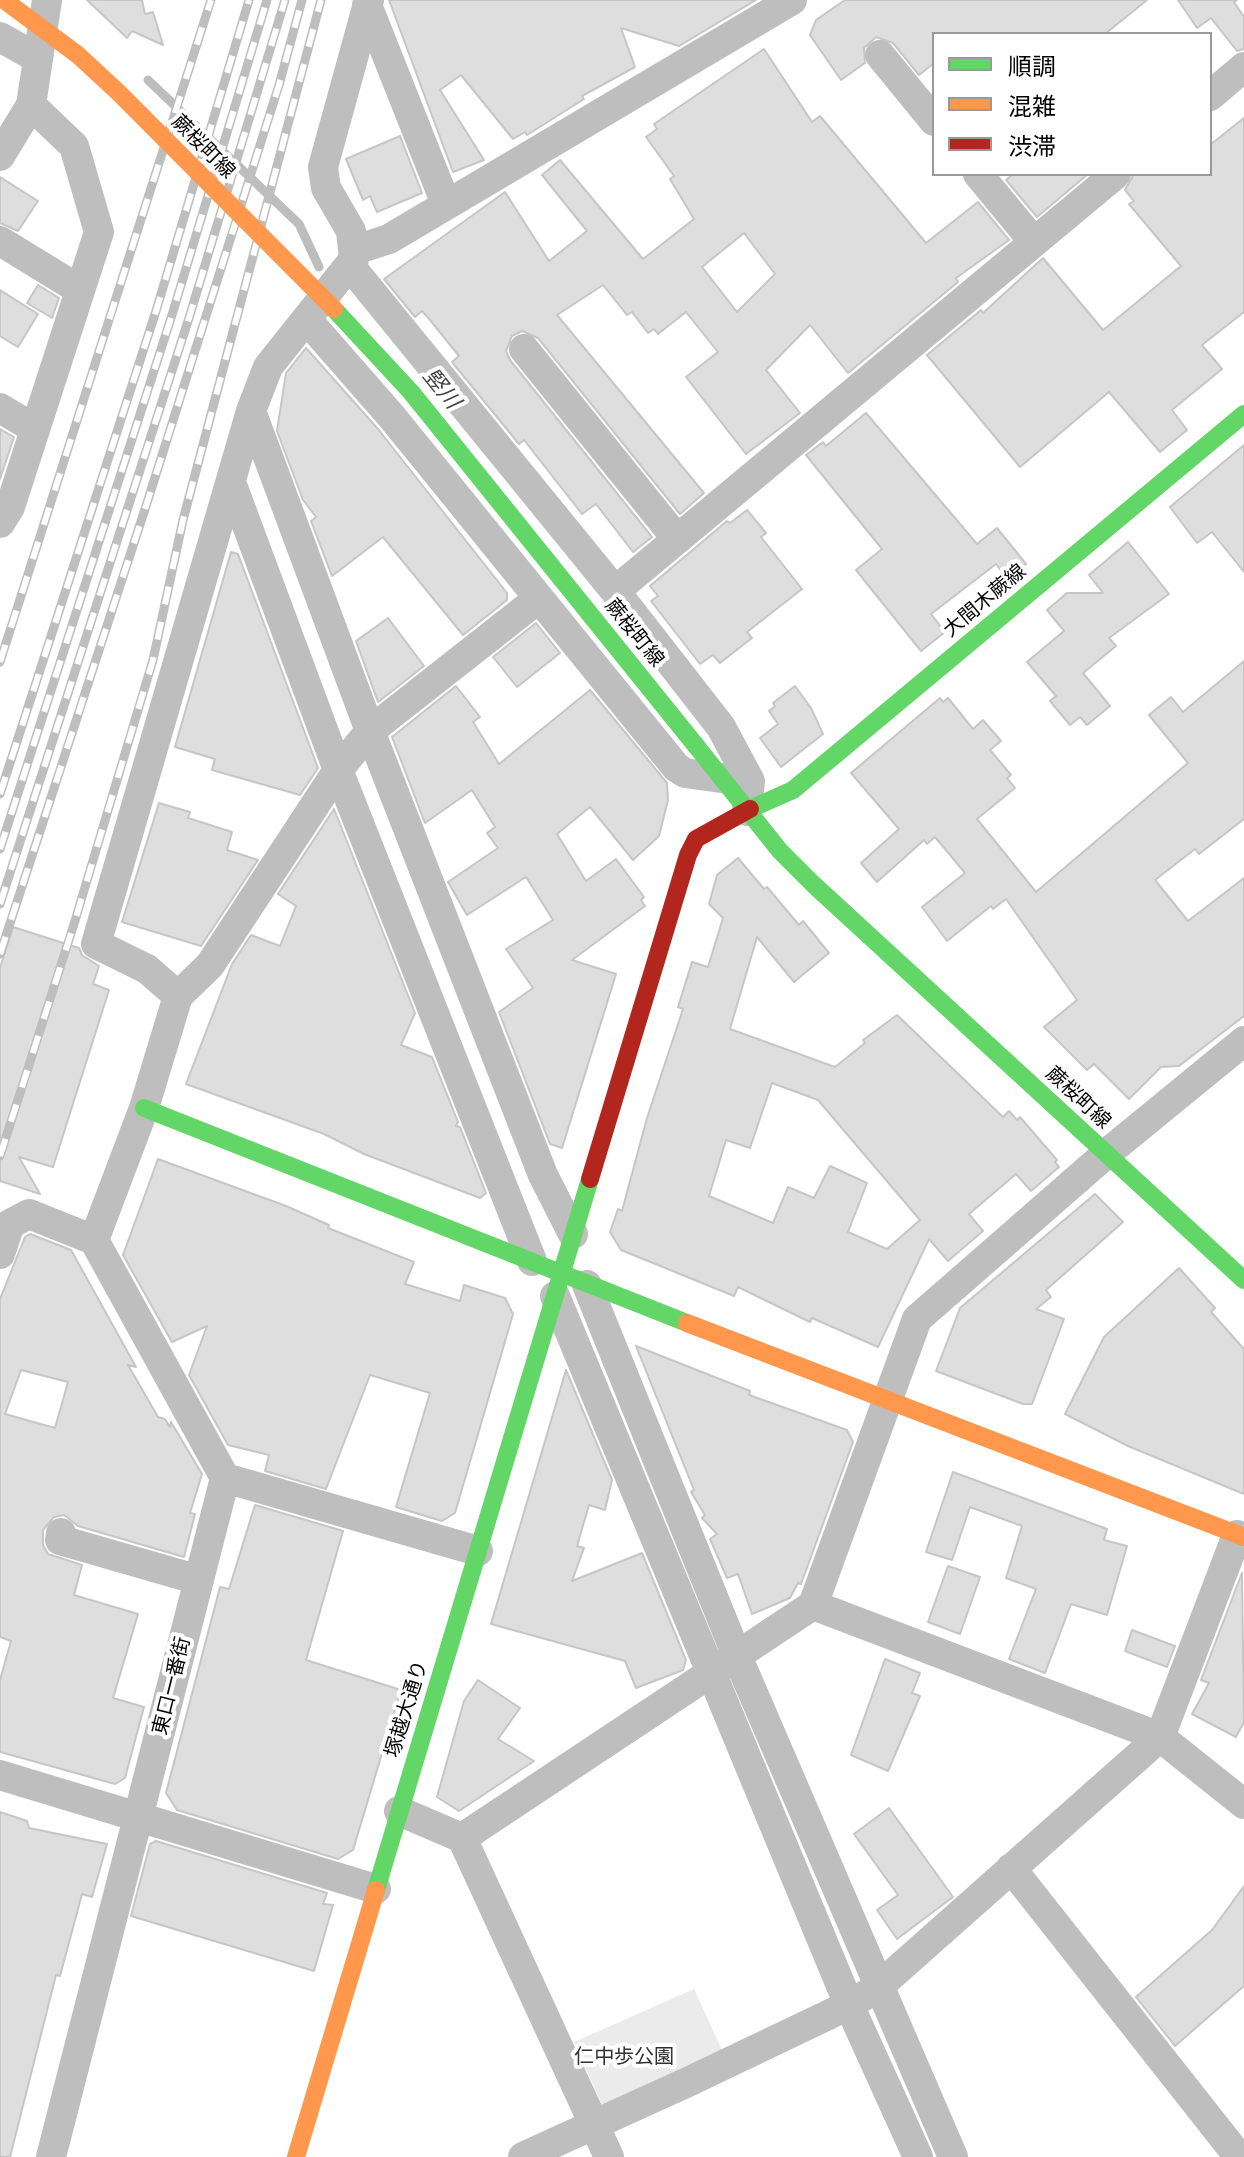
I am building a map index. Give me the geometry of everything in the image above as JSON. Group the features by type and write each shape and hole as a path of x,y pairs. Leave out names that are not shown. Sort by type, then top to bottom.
{"street":[{"name":"蕨桜町線","path":"4,0 78,55 119,93 354,329 411,392 747,811 813,884 1244,1280"},
{"path":"0,156 31,105 47,0"},
{"path":"178,996 147,969 96,944 232,485 251,411 268,367 308,321 353,259 792,0"},
{"path":"368,3 446,204"},
{"path":"368,3 323,167 326,188 351,231 353,259 721,727 750,781 747,811"},
{"path":"0,37 37,58"},
{"path":"880,55 932,119"},
{"path":"1212,94 1244,67"},
{"path":"0,523 10,507 99,232 74,146 31,105"},
{"path":"980,176 1034,242"},
{"path":"615,591 1114,176"},
{"path":"0,241 80,290"},
{"path":"308,321 392,417 676,767 685,773 721,778"},
{"path":"524,349 677,539"},
{"path":"0,408 35,429"},
{"path":"251,411 370,731 543,1175 573,1234"},
{"name":"大間木蕨線","path":"573,1234 688,855 696,839 707,830 793,790 1244,414"},
{"path":"232,485 338,770 532,1261"},
{"path":"94,1240 144,1108 178,996 210,965 338,770 370,731 538,599"},
{"path":"462,1838 813,1605 917,1319 1106,1154 1244,1041"},
{"path":"144,1108 532,1261 568,1285 889,1402 1240,1536 1160,1737 877,1988 849,2005 523,2157"},
{"path":"0,1254 10,1224 29,1214 94,1240 225,1478 478,1551"},
{"name":"塚越大通り","path":"296,2157 478,1551 568,1285 573,1234"},
{"path":"568,1285 726,1664 953,2157"},
{"name":"東口一番街","path":"51,2157 225,1478"},
{"path":"61,1533 60,1540 199,1580"},
{"path":"813,1605 1160,1737 1244,1804"},
{"path":"726,1664 849,2005 918,2157"},
{"path":"0,1775 376,1889"},
{"path":"399,1811 462,1838 609,2157"},
{"path":"1011,1868 1239,2157"}],"green space":[{"name":"仁中歩公園","path":"694,1989 722,2050 602,2105 574,2042"}],"building":[{"path":"87,0 142,0 145,14 153,12 163,45 132,31 127,38"},
{"path":"389,0 756,0 679,46 621,28 635,67 582,96 584,99 527,135 525,132 513,139 461,75 440,90 484,160 453,172"},
{"path":"845,0 1147,0 1107,32 932,32 932,65 919,75 893,43 876,37 864,48 865,63 841,80 810,35 816,20"},
{"path":"1178,0 1237,0 1234,2 1244,17 1244,49 1237,51 1211,18 1197,28"},
{"path":"764,49 812,122 820,116 926,243 978,202 1009,240 956,278 958,282 848,373 810,325 766,370 800,413 746,454 686,377 718,352 686,312 658,334 654,329 648,333 632,312 627,315 603,285 557,315 704,493 680,514 538,338 522,331 512,336 506,351 510,360 652,537 633,552 596,504 582,514 524,440 519,444 452,362 459,356 430,320 422,311 415,317 384,279 505,192 549,261 587,231 542,175 560,160 643,259 694,219 670,179 674,176 646,137 657,129 654,124","holes":["744,233 775,274 737,312 702,267"]},
{"path":"1244,118 1244,312 1202,345 1222,369 1172,410 1187,430 1160,452 1109,392 1020,467 927,355 981,310 983,313 1043,258 1103,330 1181,266 1129,204 1134,201 1125,190 1133,176 1212,176 1212,143"},
{"path":"400,136 422,193 377,212 370,196 363,200 346,159"},
{"path":"1011,176 1086,176 1037,217 1006,180"},
{"path":"0,177 38,201 18,231 0,223"},
{"path":"38,285 59,298 52,318 27,303"},
{"path":"0,290 38,314 18,347 0,336"},
{"path":"306,348 378,429 507,593 507,600 463,635 383,537 332,576 311,521 316,517 303,500 277,431 286,373"},
{"path":"866,413 977,544 997,528 1026,564 1007,579 996,564 931,614 945,632 921,651 856,570 882,549 806,455 823,442 826,446"},
{"path":"0,429 14,437 0,479"},
{"path":"1244,445 1244,572 1212,532 1197,543 1170,507"},
{"path":"747,510 766,533 761,537 802,589 747,632 752,638 720,663 713,655 700,664 651,601 658,596 650,586 727,521 730,523"},
{"path":"1128,542 1169,594 1109,638 1116,646 1083,673 1110,706 1087,725 1080,717 1070,725 1050,701 1056,696 1027,662 1064,631 1047,610 1067,593 1103,593 1089,575"},
{"path":"231,552 238,554 318,768 300,795 212,770 215,759 175,747"},
{"path":"388,618 424,666 378,702 356,641"},
{"path":"536,623 560,653 517,687 493,657"},
{"path":"1244,661 1244,819 1199,854 1195,849 1155,880 1188,921 1244,878 1244,1016 1179,1066 1161,1067 1129,1099 1094,1064 1087,1070 1044,1027 1077,1000 1006,899 993,909 991,906 947,941 922,907 965,873 935,837 927,844 924,840 877,882 861,863 899,829 851,773 940,698 943,702 948,698 973,729 983,720 1001,741 990,750 1011,775 1007,778 1015,788 977,819 1036,892 1188,763 1149,715 1171,697 1183,712"},
{"path":"456,686 480,717 473,722 499,764 590,690 667,783 668,800 659,836 633,860 590,807 557,834 586,881 616,859 644,897 641,900 645,906 572,960 616,974 562,1148 550,1144 499,1012 533,988 506,949 553,920 526,877 467,915 448,882 498,848 487,833 495,827 472,790 425,823 392,737"},
{"path":"795,686 811,708 823,734 781,767 760,738 778,724 769,711 775,706 773,703"},
{"path":"159,803 190,812 188,818 232,832 227,850 258,860 201,946 122,922"},
{"path":"334,809 415,1013 401,1045 432,1057 458,1122 456,1126 460,1127 486,1193 480,1198 364,1154 324,1134 186,1084 232,964 251,935 280,946 296,906 278,894"},
{"path":"738,858 799,925 803,921 829,953 794,982 757,937 730,1029 835,1067 865,1043 863,1040 897,1015 1003,1117 1009,1111 1017,1120 1020,1117 1057,1160 1055,1162 1059,1167 1031,1191 1016,1174 969,1214 983,1231 948,1261 929,1239 878,1347 812,1318 810,1322 738,1287 734,1296 621,1250 610,1232 618,1209 622,1211 647,1118 683,1009 678,1007 692,962 708,967 723,918 709,904 717,875","holes":["772,1083 818,1100 920,1220 887,1249 848,1232 867,1183 830,1166 814,1198 788,1187 773,1223 709,1196 726,1140 750,1148"]},
{"path":"13,927 79,948 82,955 99,966 93,984 109,990 53,1167 19,1157 40,1194 0,1181 0,968"},
{"path":"158,1159 286,1206 329,1225 328,1228 414,1262 405,1284 460,1301 464,1285 505,1298 513,1314 455,1513 442,1521 396,1507 430,1393 370,1375 326,1489 265,1471 269,1455 228,1445 189,1375 207,1326 172,1342 123,1255"},
{"path":"1095,1194 1123,1222 1046,1290 1051,1297 1036,1309 1064,1319 1032,1404 1023,1404 936,1371 960,1308"},
{"path":"30,1234 71,1250 136,1367 128,1365 158,1417 165,1419 170,1427 171,1422 202,1474 190,1513 195,1514 184,1557 78,1526 64,1515 54,1517 43,1530 43,1545 48,1554 82,1565 74,1595 138,1614 113,1698 144,1707 125,1778 115,1784 0,1752 0,1680 11,1641 0,1637 0,1299 25,1237","holes":["21,1370 68,1382 55,1428 5,1414"]},
{"path":"1179,1268 1215,1308 1211,1312 1244,1349 1244,1494 1128,1446 1065,1414 1104,1337"},
{"path":"636,1346 750,1391 749,1395 847,1430 853,1442 801,1584 798,1583 790,1598 752,1614 738,1574 727,1578 710,1539 717,1534 702,1518 705,1515 691,1492 694,1490"},
{"path":"566,1370 612,1480 605,1510 589,1505 577,1546 584,1548 572,1581 642,1553 686,1660 683,1670 636,1688 625,1661 491,1624"},
{"path":"953,1472 1107,1529 1104,1540 1127,1546 1107,1615 1071,1604 1045,1673 1009,1659 1036,1589 1006,1578 1022,1526 970,1507 952,1560 926,1552"},
{"path":"255,1505 343,1531 306,1660 401,1690 353,1850 338,1859 177,1810 166,1793 220,1587 229,1589"},
{"path":"948,1566 980,1577 960,1634 928,1622"},
{"path":"1242,1573 1244,1722 1236,1737 1192,1714 1209,1683 1201,1680"},
{"path":"1132,1630 1175,1646 1167,1667 1125,1651"},
{"path":"885,1659 920,1673 912,1693 920,1696 888,1771 851,1755"},
{"path":"478,1680 520,1708 498,1739 534,1761 459,1811 437,1797 464,1701"},
{"path":"889,1808 953,1897 897,1939 877,1910 898,1895 854,1834"},
{"path":"0,1812 27,1821 29,1828 107,1844 92,1897 82,1894 60,1976 56,1975 10,2157 0,2157"},
{"path":"156,1841 327,1893 323,1904 333,1905 314,1971 131,1916 150,1844"},
{"path":"1244,1886 1244,1986 1175,2046 1136,1997 1212,1930"}],"waterway":[{"name":"竪川","path":"148,80 299,224 319,267"}],"railway":[{"path":"0,662 211,0"},
{"path":"0,794 156,311 249,0"},
{"path":"0,849 172,315 267,0"},
{"path":"0,904 189,318 285,0"},
{"path":"0,954 146,506 279,85 302,0"},
{"path":"0,1156 153,660 183,520 321,0"}],"traffic: fast":[{"path":"334,309 411,392 697,747"},
{"path":"750,809 793,790 1244,414"},
{"path":"697,747 780,851 813,884 1244,1280"},
{"path":"144,1108 687,1323"},
{"path":"376,1890 590,1179"}],"traffic: slow":[{"path":"4,0 78,55 119,93 334,309"},
{"path":"687,1323 1244,1537"},
{"path":"296,2157 376,1890"}],"traffic: jam":[{"path":"590,1179 688,855 696,839 750,809"}]}
